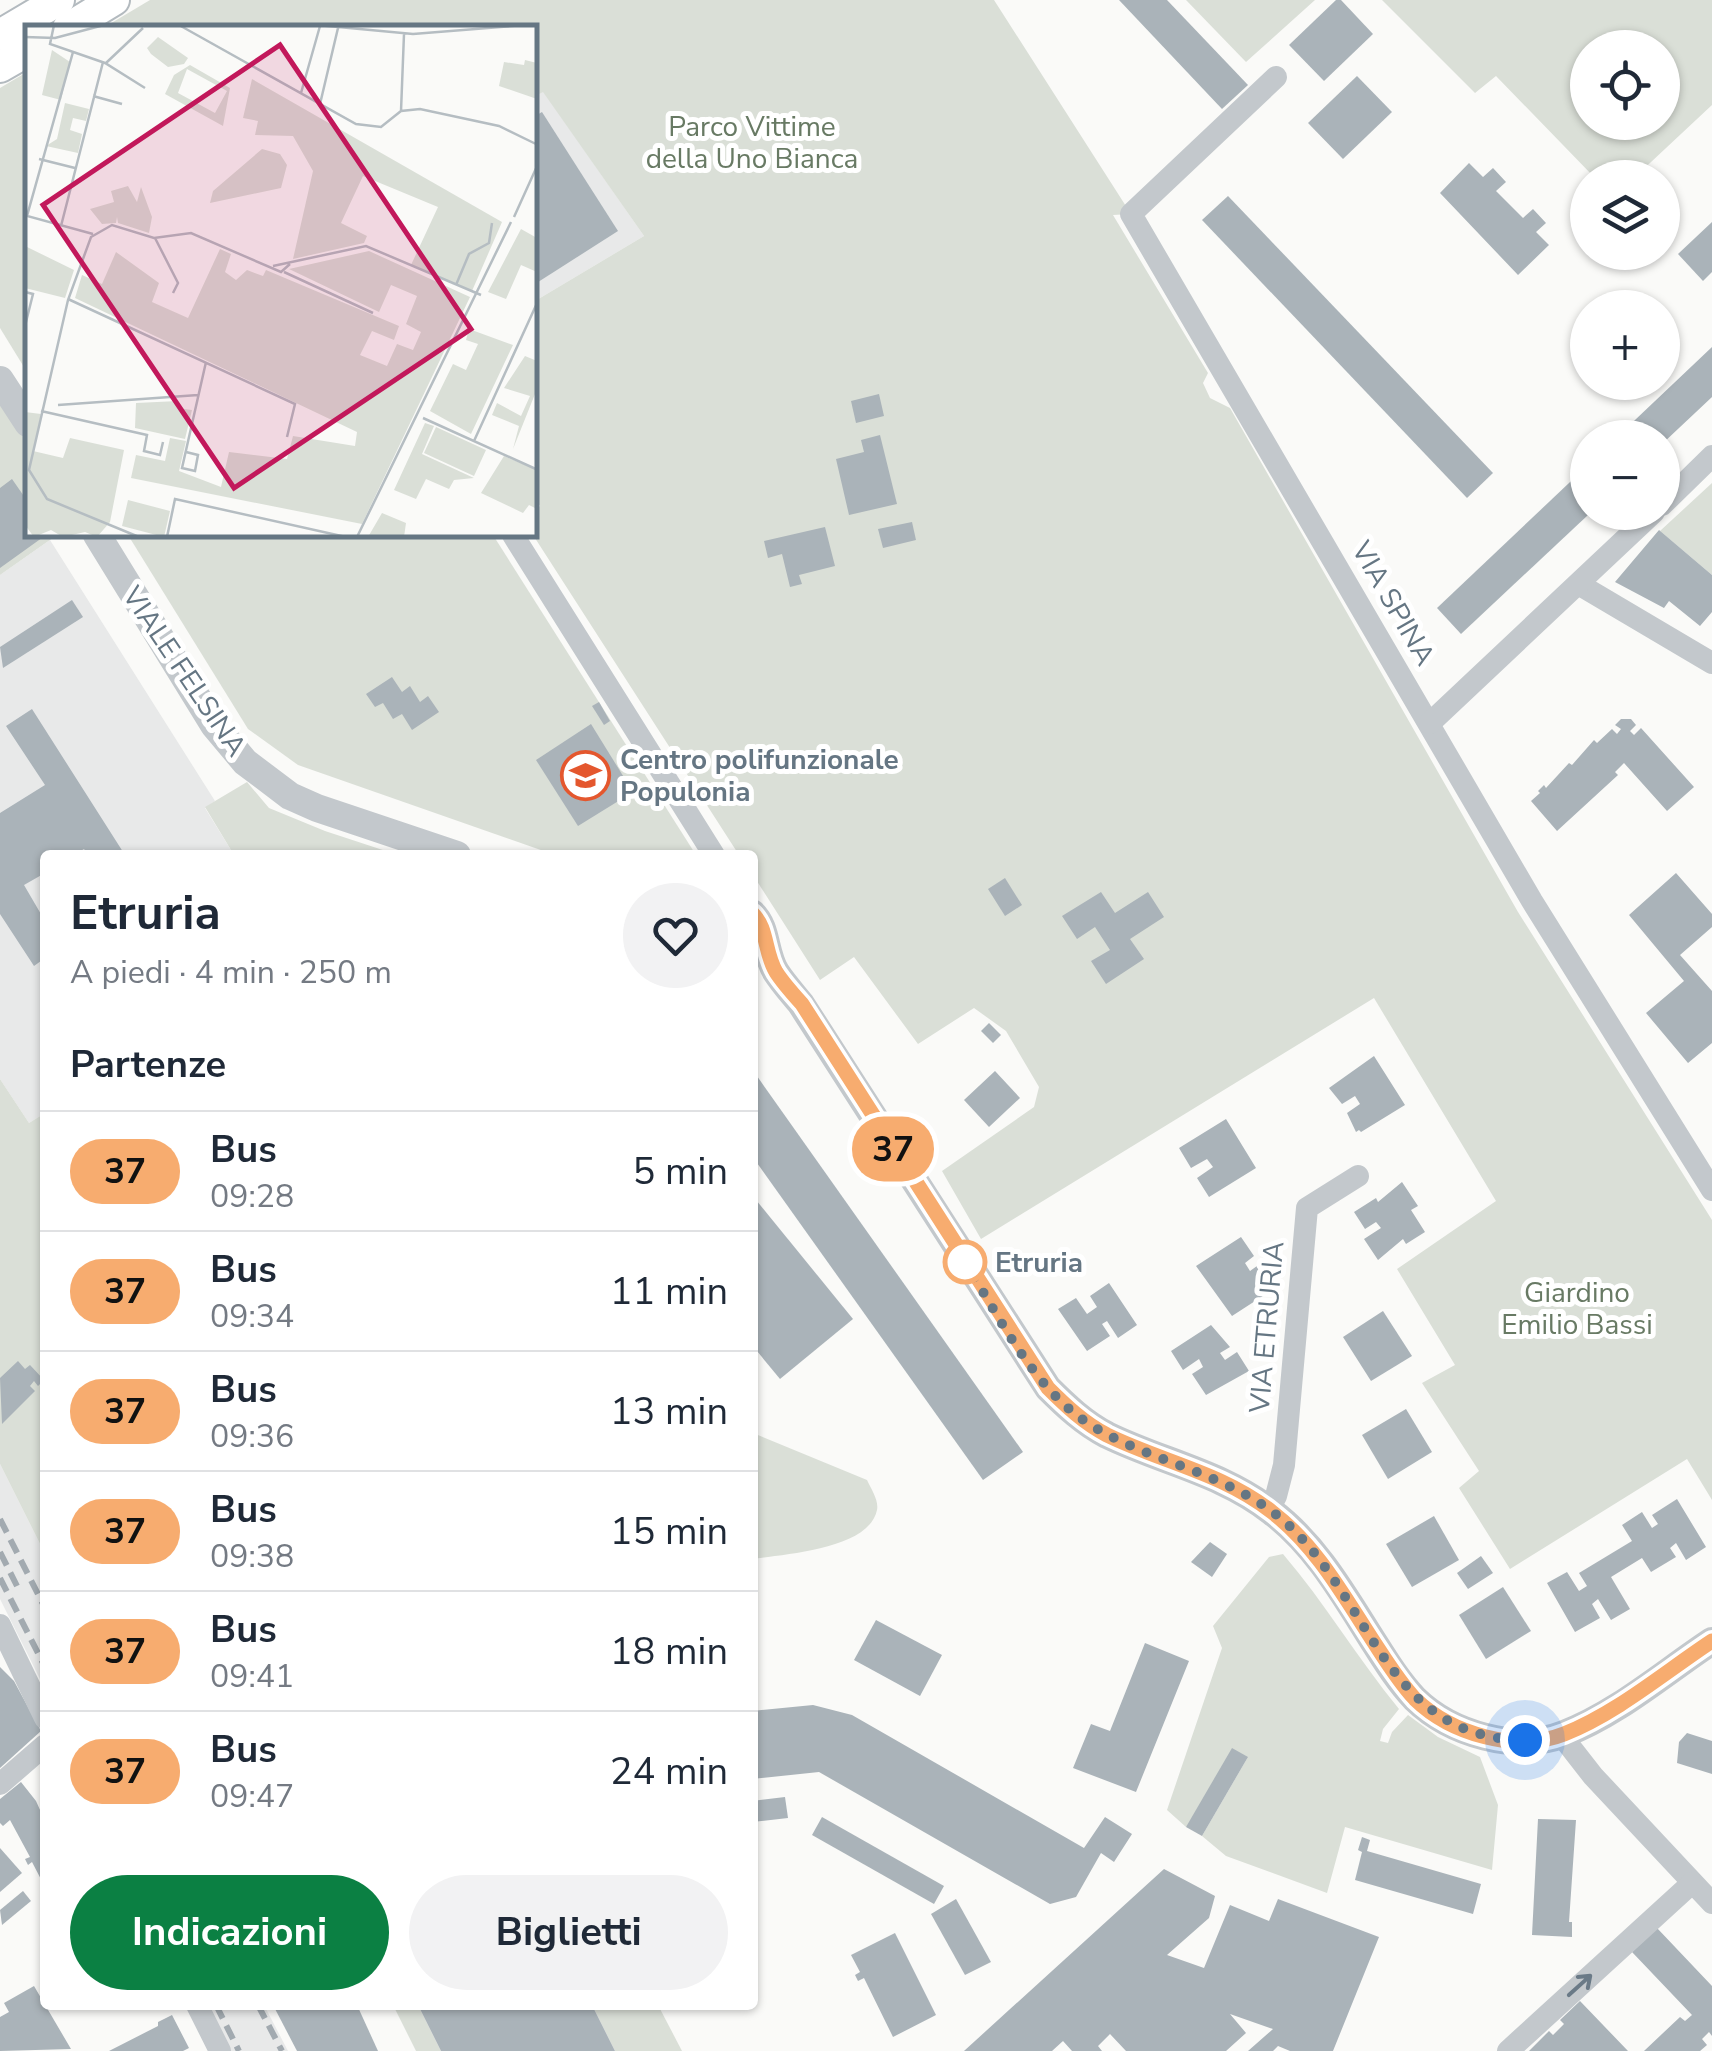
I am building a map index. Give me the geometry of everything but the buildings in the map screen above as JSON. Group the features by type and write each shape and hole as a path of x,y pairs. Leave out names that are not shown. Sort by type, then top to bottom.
{"main road":[{"path":"0,34 58,0"},
{"path":"73,25 114,0"},
{"path":"0,68 25,53"}],"street":[{"name":"VIA SPINA","path":"1276,77 1132,214 1532,901 1712,1190"},
{"path":"0,380 25,418"},
{"path":"1680,487 1712,456"},
{"path":"1430,723 1636,530"},
{"name":"VIALE FELSINA","path":"98,538 214,726 244,762 290,796 317,808 442,850"},
{"path":"515,538 711,850"},
{"path":"1580,585 1712,663"},
{"path":"758,920 762,924 761,959 802,1004 1048,1388 1073,1413 1110,1436 1198,1470 1269,1509 1328,1572 1397,1678 1418,1702 1452,1724 1480,1735 1525,1740 1561,1736 1601,1715 1712,1640"},
{"name":"VIA ETRURIA","path":"1269,1509 1284,1465 1307,1208 1358,1176"},
{"path":"0,1625 40,1708"},
{"path":"1561,1736 1712,1904"},
{"path":"0,1784 40,1749"},
{"path":"1508,2051 1692,1883"},
{"path":"200,2010 220,2051"}],"shaded area":[{"path":"543,91 644,236 538,299 538,94"},
{"path":"50,540 215,801 205,808 231,850 40,850 40,1116 29,1123 0,1079 0,575"},
{"path":"0,1464 40,1544 40,1679 0,1599"},
{"path":"206,2010 267,2010 288,2051 227,2051"}],"green space":[{"path":"150,0 994,0 1131,214 1113,215 1208,373 1203,383 1210,398 1230,408 1518,912 1712,1220 1712,1500 1687,1459 1510,1569 1459,1488 1479,1471 1422,1383 1455,1365 1397,1269 1496,1201 1374,998 981,1239 942,1171 1034,1107 1039,1087 1006,1031 974,1008 918,1044 854,957 820,980 758,883 758,850 736,850 535,538 538,538 540,506 538,299 644,236 543,92 538,94 538,25 108,25"},
{"path":"1186,0 1315,0 1246,62"},
{"path":"1382,0 1712,0 1712,105 1680,135 1680,30 1570,30 1570,140 1675,140 1653,160 1578,160 1496,76 1475,93"},
{"path":"25,73 25,369 0,328 0,88"},
{"path":"0,391 25,431 25,538 53,538 0,575"},
{"path":"1712,483 1712,575 1660,531 1680,530 1680,513"},
{"path":"130,538 495,538 693,850 541,850 298,765 248,729"},
{"path":"247,782 269,808 383,850 231,850 205,807"},
{"path":"0,1079 29,1123 40,1116 40,1544 0,1464"},
{"path":"758,1435 867,1480 876,1498 877,1510 871,1523 859,1533 805,1552 758,1558"},
{"path":"1283,1554 1399,1709 1383,1729 1380,1741 1388,1743 1392,1732 1408,1715 1438,1737 1480,1757 1498,1805 1492,1870 1345,1827 1327,1893 1226,1856 1202,1836 1248,1757 1186,1827 1167,1810 1222,1648 1213,1626 1269,1557"},
{"path":"396,2010 420,2010 441,2051 416,2051"},
{"path":"594,2010 661,2010 682,2051 615,2051"}],"railway":[{"path":"0,1519 40,1598"},
{"path":"0,1552 18,1588"},
{"path":"0,1578 40,1657"},
{"path":"218,2010 239,2051"},
{"path":"261,2010 282,2051"}],"bus line":[{"name":"37","path":"758,919 776,973 802,1004 1048,1388 1091,1426 1237,1489 1288,1524 1328,1572 1397,1678 1418,1702 1452,1724 1480,1735 1506,1740 1561,1736 1601,1715 1712,1641"}],"place":[{"name":"Centro polifunzionale Populonia","path":"585,775"},
{"name":"Etruria","path":"965,1262"}],"route":[{"path":"965,1262 1028,1362 1073,1413 1110,1436 1198,1470 1269,1509 1288,1524 1328,1572 1397,1678 1418,1702 1480,1735 1525,1740"}],"park label":[{"name":"Parco Vittime della Uno Bianca","path":"752,142"},
{"name":"Giardino Emilio Bassi","path":"1577,1308"}]}
